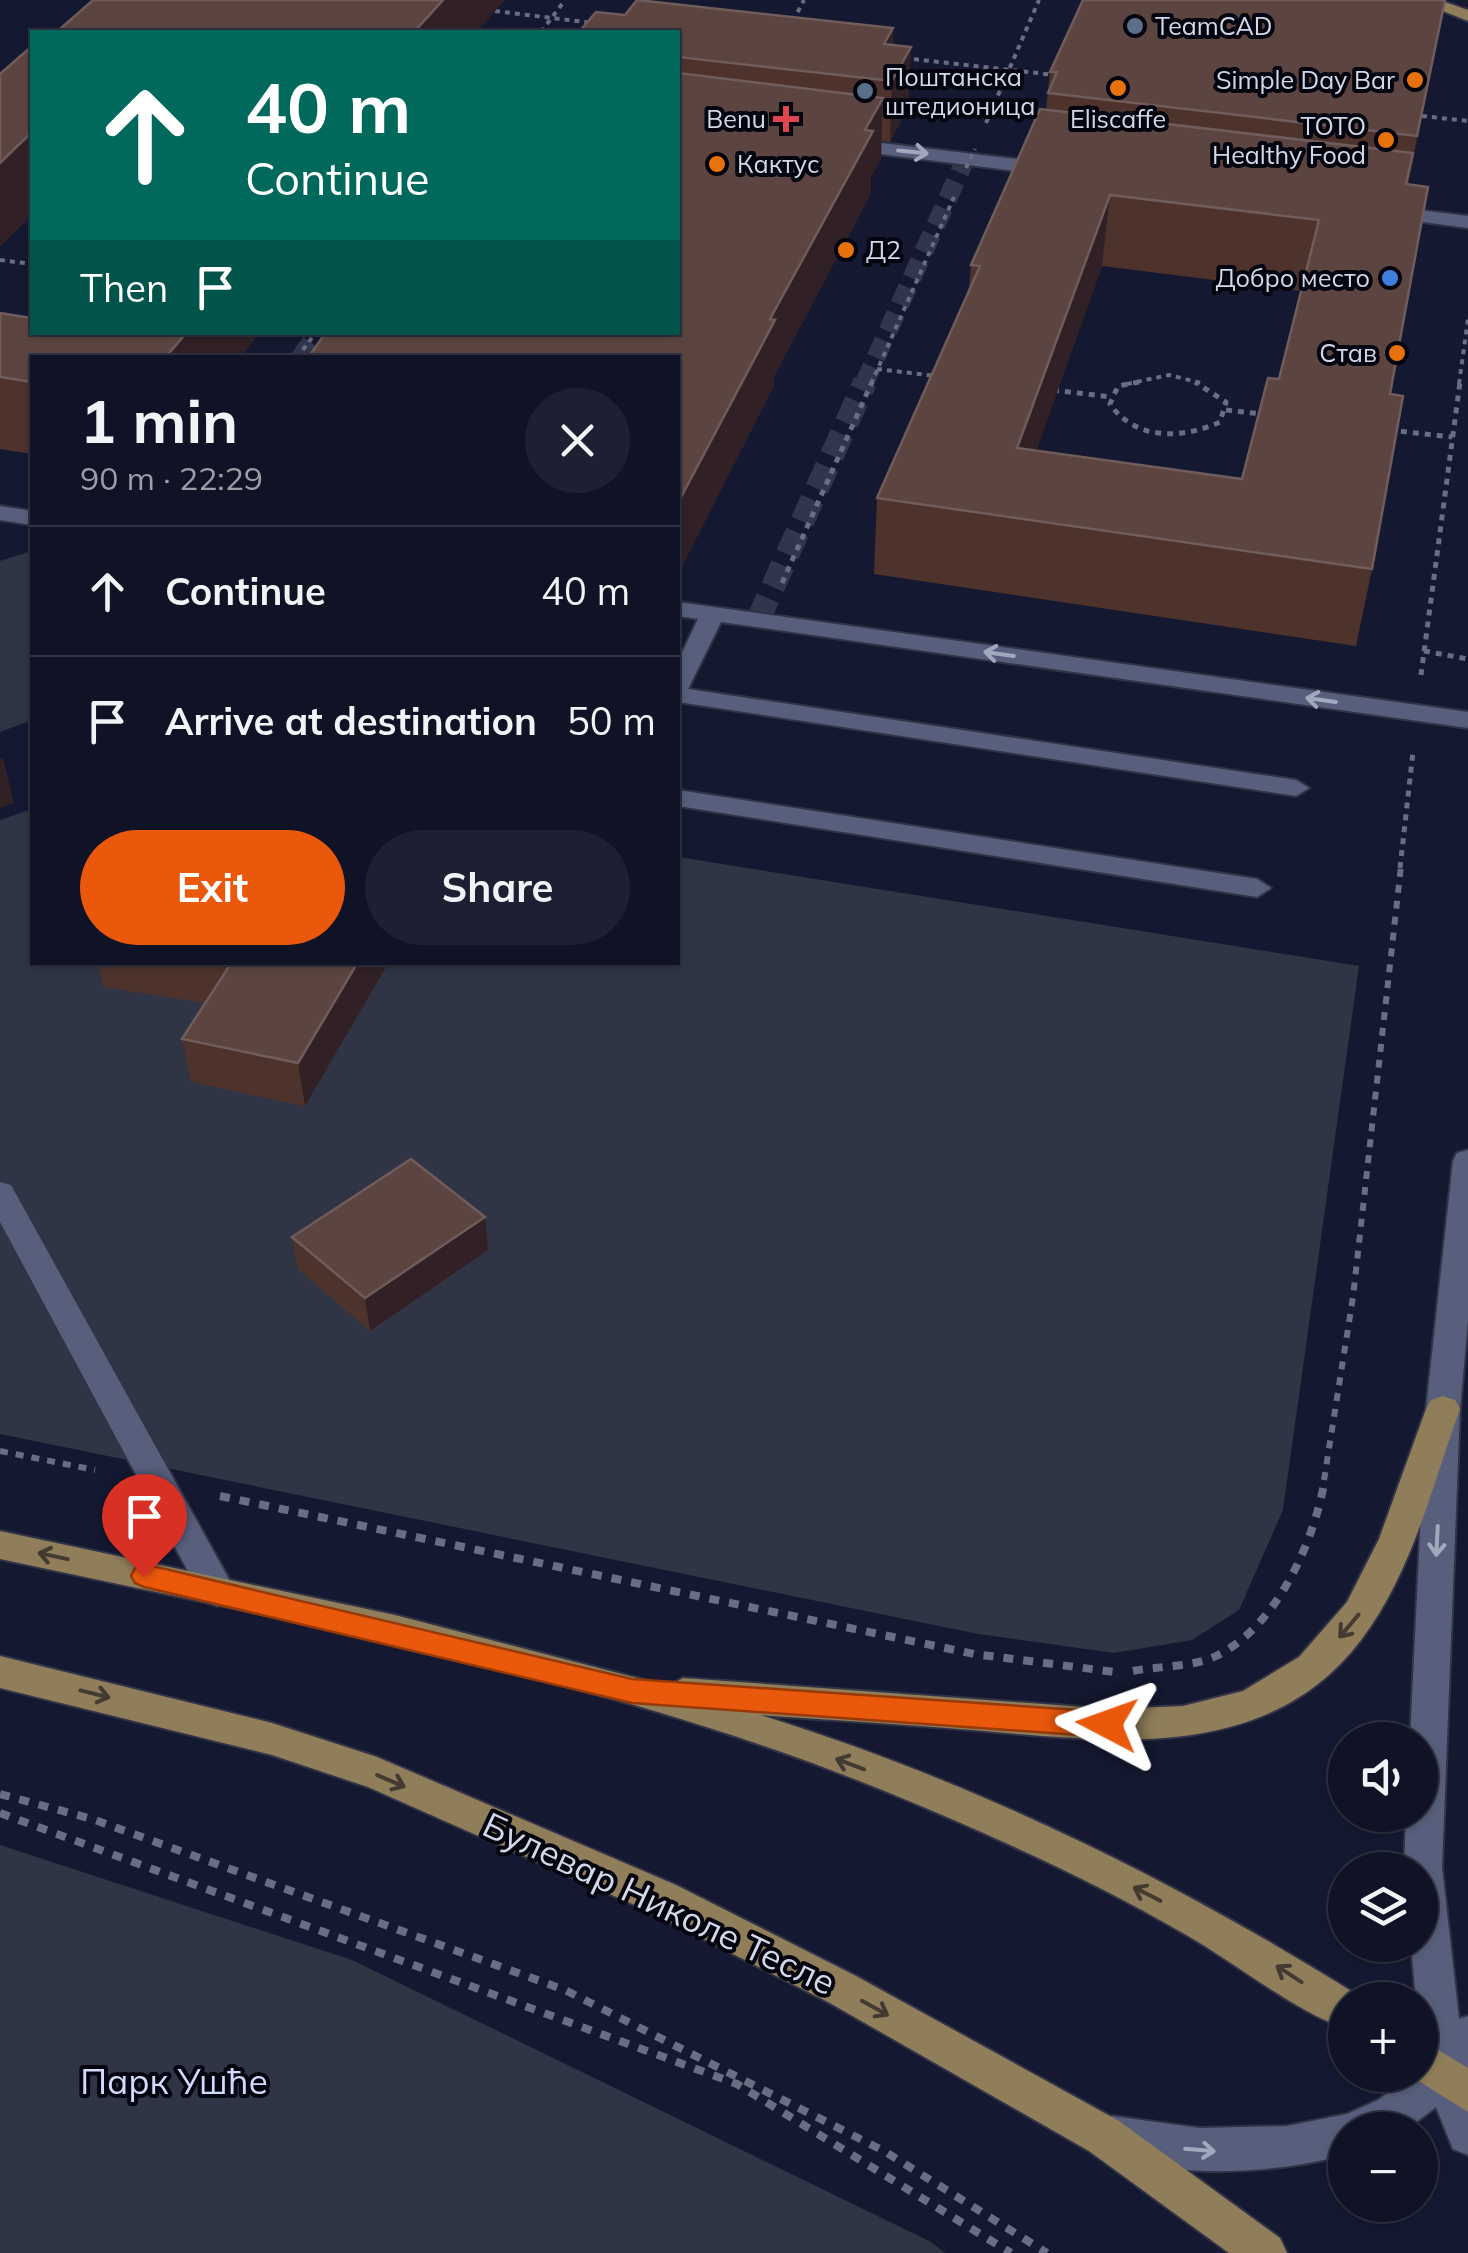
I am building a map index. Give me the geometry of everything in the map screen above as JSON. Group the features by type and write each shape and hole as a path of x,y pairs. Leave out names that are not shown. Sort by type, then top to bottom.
{"main road":[{"path":"1423,0 1468,16"},
{"path":"1456,0 1468,1"},
{"path":"632,1691 1107,1724 1181,1721 1250,1706 1292,1685 1360,1614 1402,1520 1443,1409"},
{"path":"0,1545 217,1591 632,1691 769,1733 1036,1837 1234,1938 1328,1999"},
{"name":"Булевар Николе Тесле","path":"0,1672 272,1739 377,1774 662,1898 842,1989 1104,2136 1265,2253"}],"street":[{"path":"810,140 1084,173"},
{"path":"1360,209 1468,222"},
{"path":"0,513 30,518"},
{"path":"680,609 1468,720"},
{"path":"680,681 714,614"},
{"path":"680,695 1296,788"},
{"path":"680,798 1256,888"},
{"path":"1468,1161 1443,1409 1422,1868 1444,2075 1468,2134"},
{"path":"0,1193 217,1591"},
{"path":"1392,2112 1444,2075 1468,2035"},
{"path":"1104,2136 1245,2152 1301,2148 1328,2139"}],"path":[{"path":"543,30 565,0"},
{"path":"788,29 804,0"},
{"path":"778,592 1039,0"},
{"path":"496,11 609,24"},
{"path":"897,57 1072,77"},
{"path":"1422,116 1468,122"},
{"path":"0,260 30,264"},
{"path":"0,1451 974,1654 1123,1672 1216,1656 1272,1611 1318,1518 1353,1297 1424,651 1468,319"},
{"path":"877,369 955,378"},
{"path":"1169,375 1205,384 1218,392 1226,410 1209,428 1156,433 1124,422 1114,413 1111,397 1118,386 1132,380 1169,375"},
{"path":"1052,390 1111,397"},
{"path":"1226,410 1265,415"},
{"path":"1381,429 1452,437"},
{"path":"1424,651 1468,659"},
{"path":"0,1794 92,1819 565,1990 884,2150 1042,2252"},
{"path":"0,1814 736,2084 1012,2253"}],"green space":[{"path":"30,552 30,721 0,732 0,561"},
{"path":"30,810 30,965 680,965 680,857 1359,966 1283,1510 1239,1610 1192,1640 1114,1653 978,1634 0,1434 0,820"},
{"name":"Парк Ушће","path":"0,1845 352,1960 931,2242 945,2253 0,2253"}],"building":[{"path":"93,0 443,0 416,30 59,30"},
{"path":"637,0 893,28 884,44 911,47 892,81 680,57 680,30 581,30 596,12 625,15"},
{"path":"1083,0 1445,0 1417,136 1048,93 1057,72 1050,72"},
{"path":"30,48 30,134 0,163 0,74"},
{"path":"680,73 883,98 865,130 873,131 770,319 775,320 680,499 680,355 310,355 324,335 680,335"},
{"path":"1040,109 1413,153 1406,184 1428,187 1390,394 1403,396 1372,569 877,498 980,266 971,265","holes":["1110,195 1319,220 1279,379 1268,378 1242,479 1017,448"]},
{"path":"0,313 30,318 30,335 184,335 168,355 30,355 30,382 0,377"},
{"path":"230,965 356,965 298,1063 182,1039"},
{"path":"411,1159 485,1217 365,1298 292,1237"}],"tunnel":[{"path":"864,384 966,158"},
{"path":"302,355 316,335"},
{"path":"758,620 865,382"}],"place":[{"name":"TeamCAD","path":"1135,26"},
{"name":"Simple Day Bar","path":"1415,80"},
{"name":"Eliscaffe","path":"1118,88"},
{"name":"Поштанска штедионица","path":"865,91"},
{"name":"Benu","path":"786,119"},
{"name":"TOTO Healthy Food","path":"1386,140"},
{"name":"Кактус","path":"717,164"},
{"name":"Д2","path":"846,250"},
{"name":"Добро место","path":"1390,278"},
{"name":"Став","path":"1397,353"}],"route":[{"path":"144,1576 632,1691 1107,1724"}]}
